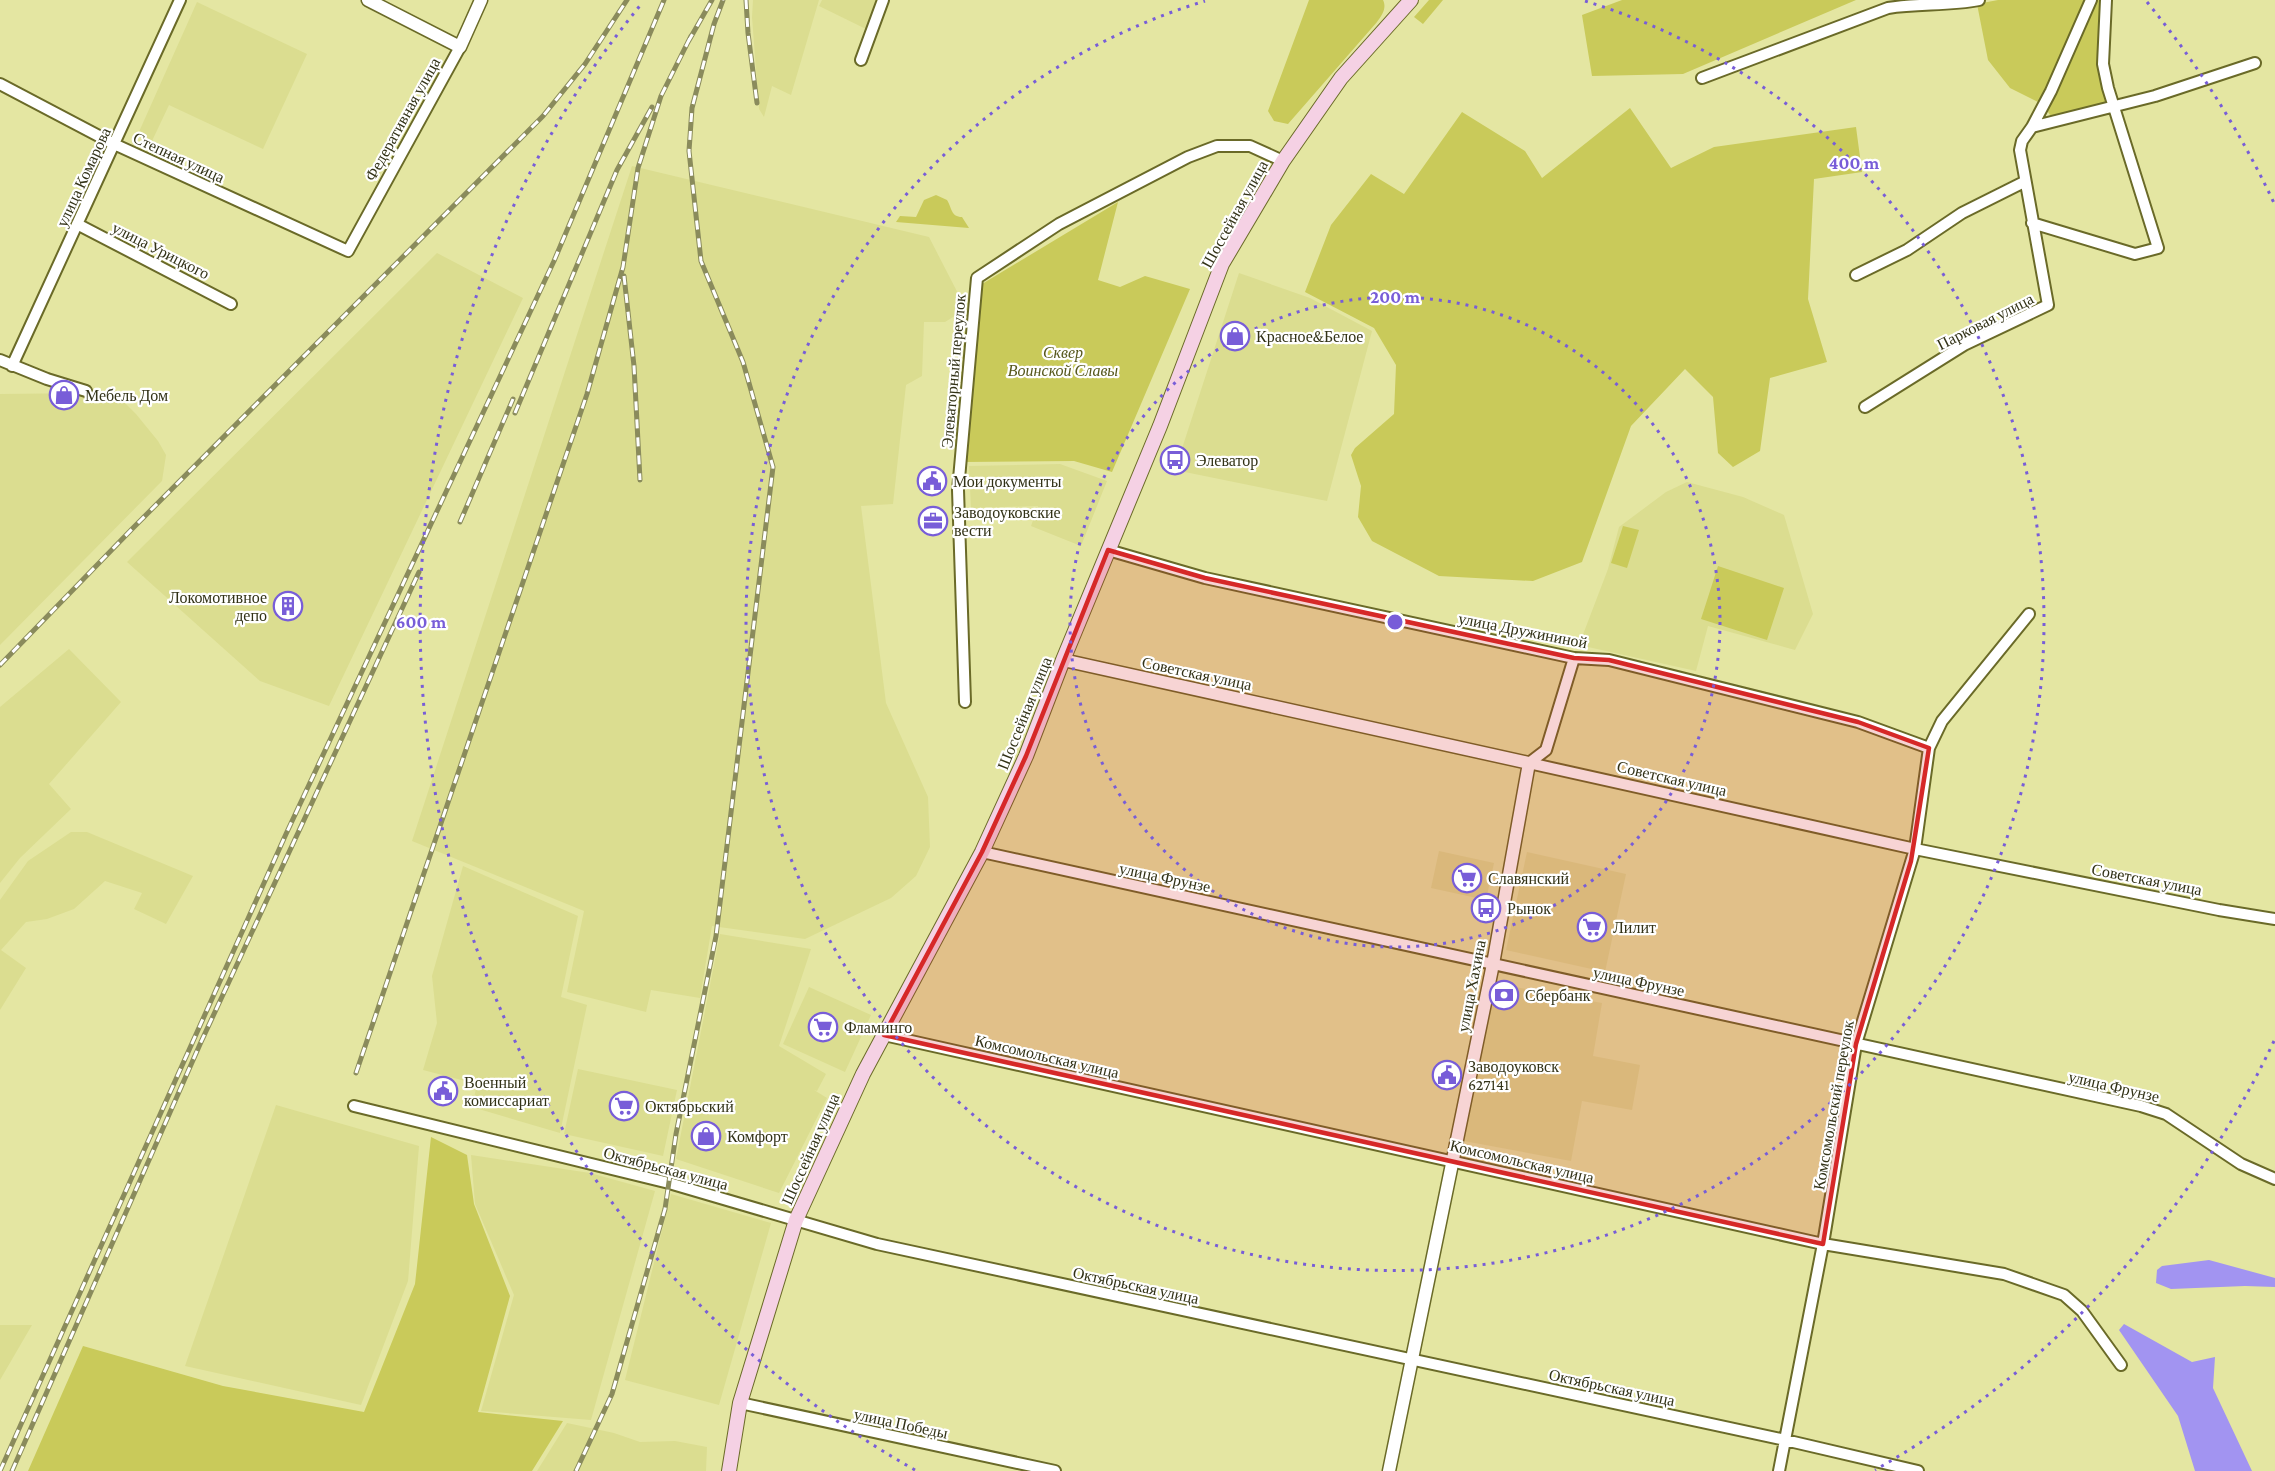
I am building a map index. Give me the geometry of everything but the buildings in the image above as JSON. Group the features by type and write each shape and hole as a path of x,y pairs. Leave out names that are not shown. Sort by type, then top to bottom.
{"main road":[{"name":"Шоссейная улица","path":"729,1471 740,1403 796,1220 836,1130 982,852 1026,756 1063,660 1160,426 1222,264 1283,161 1341,78 1410,0"}],"street":[{"name":"улица Комарова","path":"12,366 180,0"},
{"path":"368,0 460,47"},
{"name":"Федеративная улица","path":"348,251 460,47 481,0"},
{"path":"861,60 883,0"},
{"path":"1702,78 1888,8 1911,4 1959,4 1979,0"},
{"name":"Парковая улица","path":"1865,407 1964,345 2048,305 2020,150 2022,141 2051,91 2091,0"},
{"path":"2032,224 2135,254 2158,248 2108,88 2103,64 2106,0"},
{"path":"2032,127 2115,107 2255,63"},
{"name":"Степная улица","path":"0,84 114,144 348,251"},
{"name":"Элеваторный переулок","path":"965,702 958,490 977,278 1059,224 1188,156 1217,146 1250,146 1283,161"},
{"path":"1856,275 1907,250 1962,213 2024,182"},
{"name":"улица Урицкого","path":"77,224 231,304"},
{"path":"0,360 47,379 87,390"},
{"name":"улица Дружининой","path":"1108,550 1205,578 1574,658 1609,660 1858,722 1929,748"},
{"path":"1929,748 1942,722 2029,614"},
{"path":"1529,763 1546,750 1574,658"},
{"name":"Советская улица","path":"1063,660 1915,849 2207,908 2275,919"},
{"name":"Комсомольский переулок","path":"1779,1471 1823,1244 1856,1044 1915,849 1929,748"},
{"name":"улица Хахина","path":"1389,1471 1493,964 1529,763"},
{"name":"улица Фрунзе","path":"982,852 2157,1111 2166,1114 2241,1164 2275,1179"},
{"name":"Комсомольская улица","path":"884,1035 1823,1244 2004,1274 2064,1295 2082,1311 2121,1365"},
{"name":"Октябрьская улица","path":"354,1106 669,1183 877,1245 1785,1440 1918,1471"},
{"name":"улица Победы","path":"740,1403 1056,1471"}],"highlighted area":[{"path":"1108,550 1205,578 1574,658 1609,660 1858,722 1929,748 1911,861 1856,1044 1823,1244 884,1035 982,852 1026,756"}],"shaded area":[{"path":"753,0 819,0 791,95 772,86 764,117 759,109 752,17"},
{"path":"822,0 879,0 868,30 819,6"},
{"path":"197,2 307,54 263,149 169,105 152,141 138,134"},
{"path":"632,166 929,237 966,309 945,322 924,322 922,376 906,385 893,504 861,506 886,703 928,797 930,847 916,876 891,898 805,939 712,926 700,998 651,990 646,1012 567,992 584,911 412,841"},
{"path":"437,253 523,298 329,706 260,681 127,562"},
{"path":"1239,273 1310,298 1372,331 1327,501 1175,470"},
{"path":"90,393 122,400 136,414 158,441 166,455 162,481 0,645 0,394"},
{"path":"1060,464 1107,481 1081,546 1031,526 1038,506 971,508 969,466"},
{"path":"1687,482 1743,497 1784,515 1813,614 1795,650 1708,626 1696,671 1579,645 1608,569 1619,527 1666,492"},
{"path":"69,649 121,702 49,784 71,809 20,858 0,883 0,707"},
{"path":"71,832 87,832 193,876 166,924 134,909 142,893 105,881 74,909 47,919 26,922 1,950 26,968 0,1010 0,900 28,861"},
{"path":"1439,851 1494,863 1486,900 1431,888"},
{"path":"1527,852 1626,874 1605,972 1506,950"},
{"path":"463,866 578,916 561,997 587,1005 560,1133 472,1107 477,1084 423,1070 437,1023 432,976"},
{"path":"720,934 811,949 779,1046 826,1074 817,1091 814,1090 827,1098 779,1193 676,1159"},
{"path":"1493,983 1602,1003 1593,1056 1640,1065 1632,1110 1582,1101 1571,1161 1464,1141"},
{"path":"809,987 871,1015 845,1072 783,1044"},
{"path":"578,1069 677,1090 663,1156 564,1134"},
{"path":"276,1105 419,1146 408,1281 361,1405 185,1366"},
{"path":"471,1155 590,1173 655,1191 591,1420 481,1411 514,1295 475,1204"},
{"path":"671,1194 771,1223 719,1405 625,1380"},
{"path":"2209,1260 2275,1278 2275,1287 2171,1289 2156,1283 2157,1270 2162,1266"},
{"path":"2124,1324 2192,1362 2215,1357 2213,1388 2252,1471 2195,1471 2178,1416 2119,1330"},
{"path":"0,1325 32,1325 0,1380"},
{"path":"567,1423 614,1433 640,1442 675,1441 707,1447 706,1471 537,1471"}],"green space":[{"path":"1309,0 1383,0 1384,9 1377,22 1288,124 1274,121 1268,111"},
{"path":"1429,0 1443,0 1423,24 1414,17"},
{"path":"1622,0 1856,0 1683,74 1592,76 1582,15"},
{"path":"1998,0 2085,0 2040,103 2010,88 1988,60 1977,4"},
{"path":"2096,0 2102,0 2110,105 2052,118 2046,109"},
{"path":"1630,108 1671,168 1714,147 1856,127 1862,172 1814,179 1808,299 1827,362 1770,378 1760,451 1733,467 1718,453 1713,397 1685,369 1631,426 1582,562 1533,581 1439,576 1372,541 1358,517 1361,486 1351,455 1355,448 1394,414 1396,365 1374,328 1305,292 1331,225 1371,174 1404,194 1462,112 1525,151 1542,178"},
{"path":"936,195 947,200 954,214 962,217 969,228 896,222 900,216 916,217 924,200"},
{"name":"Сквер Воинской Славы","path":"1118,202 1098,280 1120,287 1145,276 1190,289 1112,472 1074,461 964,462 982,284"},
{"path":"1623,526 1639,530 1627,568 1611,563"},
{"path":"1718,566 1784,588 1767,640 1701,619"},
{"path":"431,1137 467,1155 474,1204 510,1296 478,1412 563,1421 532,1471 28,1471 83,1346 223,1386 364,1412 415,1284"}],"railway":[{"path":"0,665 543,116 585,64 627,0"},
{"path":"0,1471 286,834 554,261 664,0"},
{"path":"688,42 712,0"},
{"path":"576,1471 612,1394 665,1209 676,1134 716,936 773,467 743,362 701,261 689,151 692,108 714,24 723,0"},
{"path":"746,0 757,103"},
{"path":"356,1073 587,394 623,267 638,168 661,96 691,36"},
{"path":"515,413 617,170 652,107"},
{"path":"624,276 634,366 640,480"},
{"path":"460,522 513,399"},
{"path":"12,1471 201,1042 419,572"}],"place":[{"name":"Красное&Белое","path":"1235,336"},
{"name":"Мебель Дом","path":"64,395"},
{"name":"Элеватор","path":"1175,460"},
{"name":"Мои документы","path":"932,481"},
{"name":"Заводоуковские вести","path":"933,521"},
{"name":"Локомотивное депо","path":"288,606"},
{"name":"Славянский","path":"1467,878"},
{"name":"Рынок","path":"1486,908"},
{"name":"Лилит","path":"1592,927"},
{"name":"Сбербанк","path":"1504,995"},
{"name":"Фламинго","path":"823,1027"},
{"name":"Заводоуковск 627141","path":"1447,1075"},
{"name":"Военный комиссариат","path":"443,1091"},
{"name":"Октябрьский","path":"624,1106"},
{"name":"Комфорт","path":"706,1136"}]}
